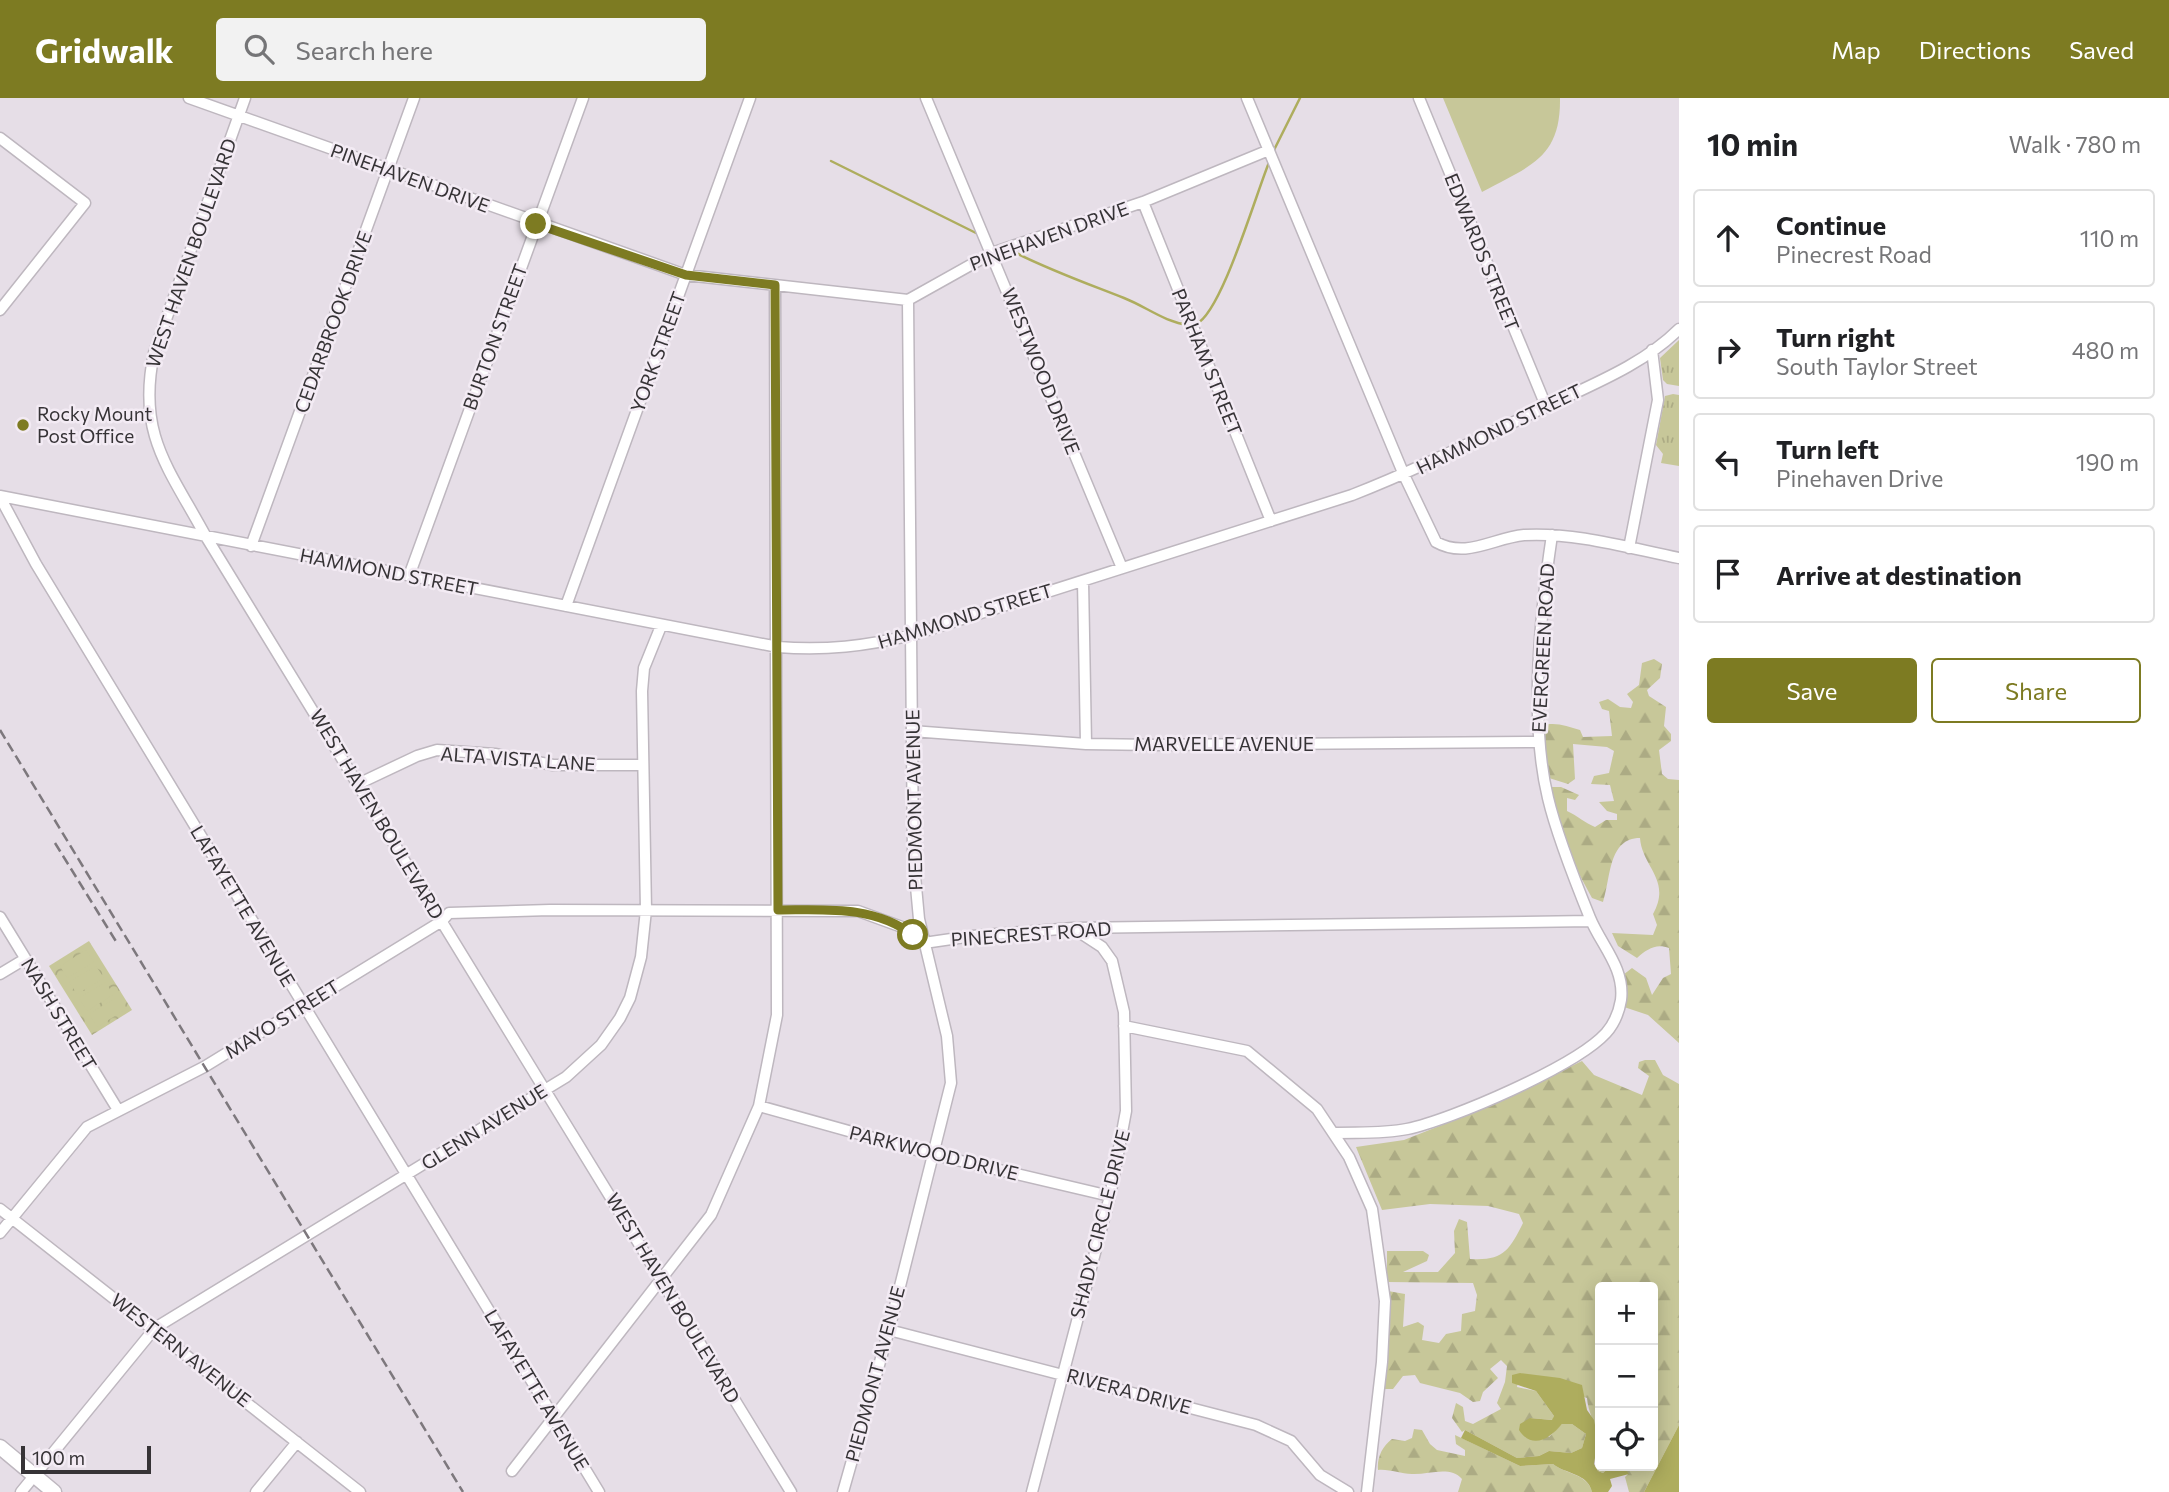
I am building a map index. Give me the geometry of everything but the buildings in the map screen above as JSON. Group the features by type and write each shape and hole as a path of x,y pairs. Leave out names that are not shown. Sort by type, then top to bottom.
{"main road":[{"path":"0,1447 54,1492"}],"street":[{"name":"PINEHAVEN DRIVE","path":"188,98 536,224 686,275 908,300 992,253 1143,202 1269,150"},
{"name":"WEST HAVEN BOULEVARD","path":"245,98 158,340 149,386 152,435 205,535 360,783 442,922 791,1492"},
{"name":"CEDARBROOK DRIVE","path":"251,546 414,98"},
{"name":"BURTON STREET","path":"409,576 583,98"},
{"name":"YORK STREET","path":"566,606 750,98"},
{"name":"WESTWOOD DRIVE","path":"926,98 1122,568"},
{"name":"EVERGREEN ROAD","path":"1247,98 1404,475 1436,542 1447,548 1468,549 1522,536 1552,535 1679,558"},
{"name":"EDWARDS STREET","path":"1419,98 1546,406"},
{"path":"0,138 85,203 0,310"},
{"name":"PARHAM STREET","path":"1143,202 1271,521"},
{"path":"512,1471 711,1215 759,1106 777,1014 775,285"},
{"name":"PIEDMONT AVENUE","path":"843,1492 889,1330 931,1154 951,1083 951,1065 915,892 912,854 908,300"},
{"name":"HAMMOND STREET","path":"0,496 778,647 815,650 851,648 912,635 1271,521 1404,475 1546,406 1652,350 1679,329"},
{"path":"1629,548 1658,400 1652,350"},
{"name":"LAFAYETTE AVENUE","path":"0,496 36,564 599,1492"},
{"name":"EVERGREEN ROAD","path":"1333,1133 1405,1129 1439,1121 1535,1078 1588,1048 1606,1033 1617,1016 1621,998 1616,967 1591,921 1548,800 1537,743 1544,587 1552,535"},
{"path":"1083,581 1086,744"},
{"name":"GLENN AVENUE","path":"21,1492 155,1328 566,1077 601,1045 630,998 641,957 646,911 642,765 645,668 661,626"},
{"name":"MARVELLE AVENUE","path":"912,731 1086,744 1537,743"},
{"name":"ALTA VISTA LANE","path":"360,783 417,756 437,750 495,754 553,765 642,765"},
{"name":"PINECREST ROAD","path":"442,922 449,913 858,911 902,927 924,943 972,936 1073,928 1591,921"},
{"name":"NASH STREET","path":"0,917 118,1110"},
{"name":"MAYO STREET","path":"0,1233 87,1127 204,1067 442,922"},
{"name":"SHADY CIRCLE DRIVE","path":"1032,1492 1110,1196 1126,1111 1124,1026 1112,961 1097,942 1073,928"},
{"path":"0,974 25,959"},
{"path":"1124,1026 1247,1051 1317,1108 1349,1157 1372,1209 1385,1301 1382,1362 1367,1492"},
{"name":"PARKWOOD DRIVE","path":"759,1106 931,1154 1110,1196"},
{"name":"WESTERN AVENUE","path":"0,1209 155,1328 360,1492"},
{"name":"RIVERA DRIVE","path":"889,1330 1063,1374 1280,1434 1291,1441 1307,1463 1329,1483 1348,1492"},
{"path":"256,1492 297,1442"}],"green space":[{"path":"1443,98 1560,98 1555,135 1548,148 1528,167 1482,192"},
{"path":"1679,340 1679,386 1667,384 1663,380 1660,358"},
{"path":"1679,395 1679,466 1661,463 1663,454 1656,445 1665,396"},
{"path":"1654,659 1662,664 1660,678 1647,690 1649,696 1666,707 1664,726 1671,734 1671,741 1659,750 1662,774 1668,779 1679,780 1679,1043 1648,1015 1624,1007 1623,975 1632,968 1646,978 1652,995 1663,978 1671,974 1669,948 1652,948 1637,958 1618,946 1612,933 1653,935 1657,925 1653,914 1658,902 1658,883 1640,838 1630,840 1616,852 1603,902 1592,898 1579,874 1551,800 1552,787 1561,787 1579,795 1575,800 1567,798 1567,811 1588,824 1595,827 1606,820 1617,820 1617,814 1607,811 1599,802 1614,801 1610,785 1591,784 1594,776 1609,773 1614,751 1607,747 1573,744 1575,779 1568,784 1549,778 1544,763 1541,726 1565,726 1580,730 1583,737 1612,736 1609,711 1602,709 1599,702 1608,699 1620,707 1631,708 1633,702 1627,694 1639,685 1642,663"},
{"path":"89,941 132,1010 92,1035 49,966"},
{"path":"86,950 94,962 67,978 60,966"},
{"path":"96,966 104,978 77,994 69,982"},
{"path":"106,982 113,995 87,1011 79,998"},
{"path":"116,998 123,1011 97,1027 89,1014"},
{"path":"1655,1060 1663,1075 1679,1084 1679,1425 1658,1465 1658,1282 1595,1282 1595,1427 1587,1398 1520,1373 1517,1387 1536,1391 1554,1416 1553,1420 1530,1418 1549,1437 1562,1424 1572,1424 1586,1434 1582,1448 1571,1453 1549,1451 1539,1456 1517,1458 1465,1430 1462,1432 1452,1418 1456,1403 1463,1407 1465,1421 1473,1424 1501,1409 1497,1403 1505,1382 1507,1366 1501,1360 1490,1369 1498,1378 1483,1392 1480,1401 1473,1402 1460,1393 1420,1383 1415,1375 1403,1376 1393,1389 1383,1389 1388,1291 1405,1294 1403,1327 1418,1322 1424,1326 1422,1340 1439,1343 1446,1334 1461,1331 1462,1314 1475,1311 1477,1295 1473,1283 1387,1282 1387,1251 1423,1251 1429,1255 1427,1261 1403,1272 1438,1272 1455,1253 1454,1231 1459,1219 1467,1222 1470,1259 1490,1258 1504,1252 1523,1223 1519,1214 1488,1206 1430,1204 1382,1210 1356,1147 1404,1140 1485,1108 1582,1061 1594,1075 1642,1095 1649,1076 1638,1068 1639,1062"},
{"path":"1414,1429 1422,1430 1437,1450 1465,1456 1465,1450 1456,1444 1455,1435 1520,1466 1553,1464 1586,1481 1592,1492 1458,1492 1462,1479 1451,1472 1412,1474 1378,1470 1379,1457 1385,1445 1392,1439 1405,1441 1412,1438"},
{"path":"1626,1471 1655,1471 1644,1492 1629,1492 1625,1477 1628,1474"}],"shaded area":[{"path":"1520,1373 1560,1378 1582,1385 1587,1410 1595,1425 1595,1471 1627,1471 1629,1474 1610,1479 1612,1486 1608,1492 1592,1492 1581,1477 1553,1464 1520,1466 1461,1438 1465,1430 1517,1458 1539,1456 1549,1451 1571,1453 1582,1448 1586,1434 1572,1424 1562,1424 1541,1440 1530,1440 1524,1436 1519,1430 1520,1424 1530,1418 1552,1420 1554,1416 1536,1391 1512,1383 1512,1375"},
{"path":"1679,1425 1679,1492 1644,1492 1655,1471 1658,1471 1658,1465"}],"waterway":[{"path":"1274,150 1300,98"},
{"path":"1196,324 1206,315 1217,298 1270,160"},
{"path":"831,161 978,234"},
{"path":"1012,251 1164,318 1189,325"}],"railway":[{"path":"0,730 463,1492"},
{"path":"55,843 117,943"}],"place":[{"name":"Rocky Mount Post Office","path":"23,425"}],"route":[{"path":"536,224 686,275 775,285 778,910 858,911 887,920 913,935"}]}
